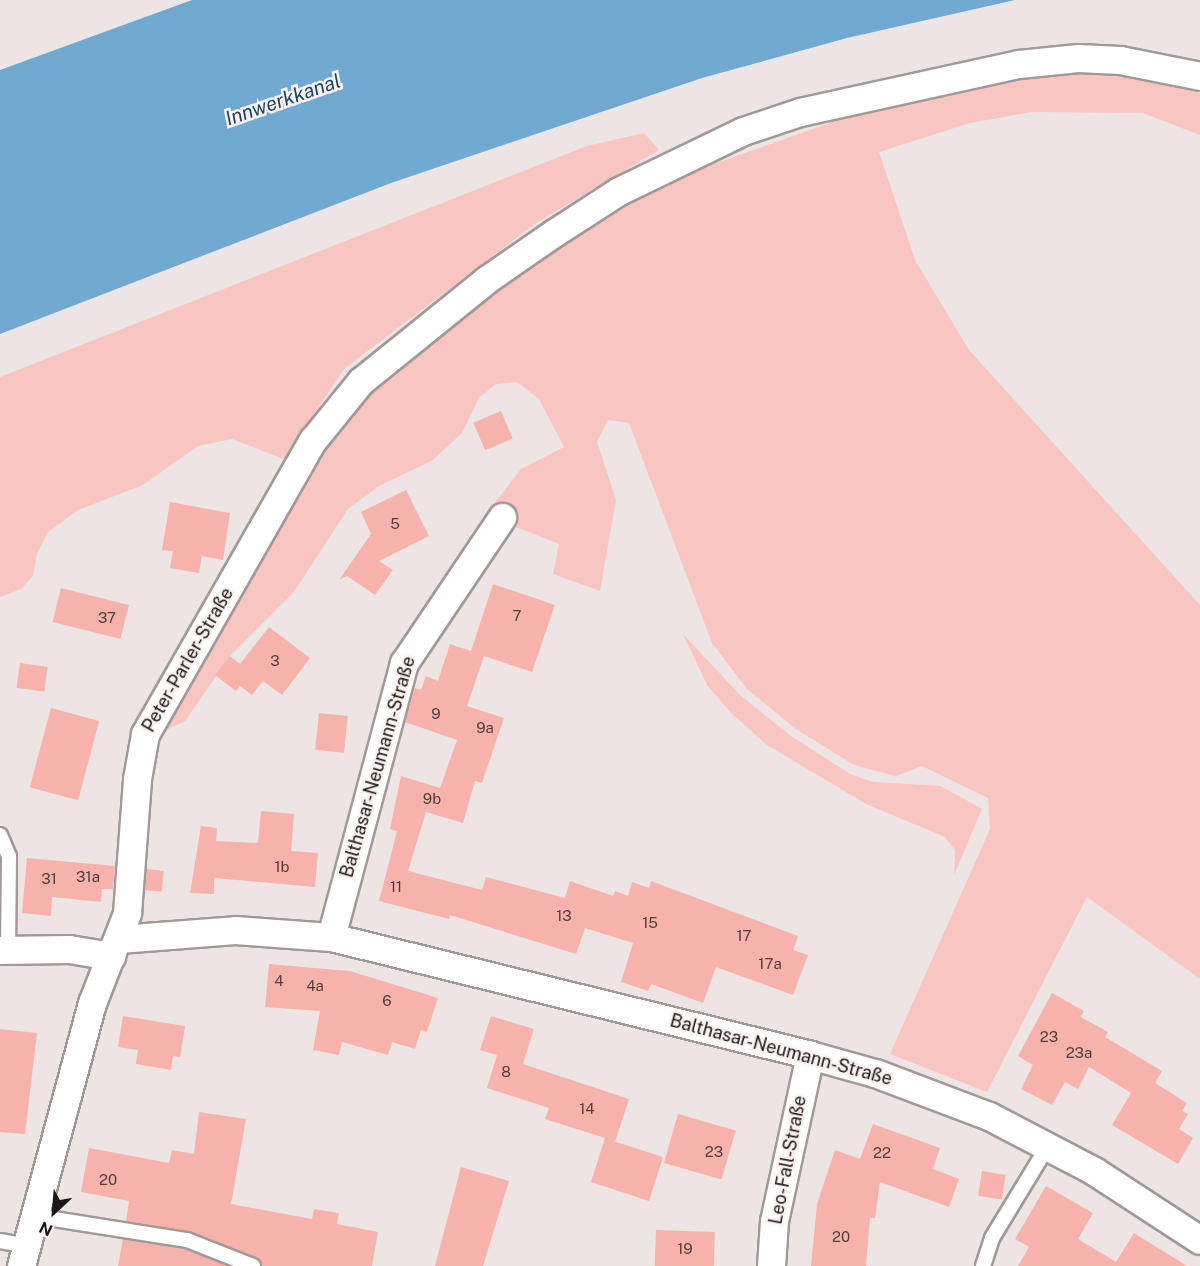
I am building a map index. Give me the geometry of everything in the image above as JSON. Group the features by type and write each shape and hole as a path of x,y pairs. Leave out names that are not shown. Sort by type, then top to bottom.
{"street":[{"name":"Peter-Parler-Straße","path":"24,1256 92,1003 127,913 140,753 150,724 333,412 370,374 486,280 619,191 725,138 800,112 1020,64 1078,58 1120,60 1200,76"},
{"name":"Balthasar-Neumann-Straße","path":"331,936 404,663 502,517"},
{"name":"Balthasar-Neumann-Straße","path":"4,950 115,948 235,930 331,936 810,1054 938,1095 1048,1146 1142,1199 1200,1240"},
{"name":"Leo-Fall-Straße","path":"771,1266 774,1221 810,1054"}],"lane":[{"path":"0,835 9,856 4,950"},
{"path":"983,1266 992,1238 1048,1146"},
{"path":"35,1215 187,1240 253,1266"},
{"path":"0,1241 24,1256"}],"shaded area":[{"path":"1115,72 1200,93 1200,135 1143,113 1032,112 970,123 879,152 915,260 969,350 1200,605 1200,979 1087,897 987,1092 890,1054 990,829 988,798 922,766 896,776 854,765 796,729 747,689 712,643 629,423 608,420 597,442 616,500 600,591 553,574 559,544 511,525 490,509 521,469 564,447 539,399 517,382 496,384 479,398 462,433 433,460 379,486 348,509 294,592 230,656 185,721 156,735 346,418 423,344 595,217 654,185 861,112 1049,73"},
{"path":"644,133 659,150 536,223 344,369 284,459 232,439 198,446 143,485 78,510 48,532 37,554 33,576 21,589 0,597 0,377 587,146"},
{"path":"683,634 740,695 791,736 850,774 873,782 941,786 982,809 954,875 955,850 945,837 866,804 767,745 731,713 707,685"}],"water":[{"name":"Innwerkkanal","path":"192,0 1015,0 847,38 702,78 391,183 0,334 0,70"}],"building":[{"path":"501,411 513,439 485,450 473,423"},
{"path":"406,490 429,536 379,561 393,570 375,595 347,576 339,580 371,534 361,512"},
{"path":"170,502 230,513 223,560 202,556 199,573 170,568 173,551 162,550"},
{"path":"493,584 555,605 532,672 484,656 467,706 504,718 482,783 475,781 463,823 426,812 408,871 482,890 486,877 565,898 570,881 613,896 615,891 628,896 632,882 649,888 651,881 798,936 793,950 808,955 793,995 716,967 703,1003 651,984 648,991 621,982 633,943 585,928 576,954 450,915 449,919 379,901 397,831 390,829 401,776 440,788 457,740 405,722 415,688 421,690 426,676 438,681 450,644 471,651"},
{"path":"61,588 129,605 120,639 53,622"},
{"path":"269,627 310,658 282,695 263,681 252,695 240,686 236,691 215,675 230,656 240,664"},
{"path":"20,663 48,667 44,692 17,688"},
{"path":"51,708 99,721 78,800 30,787"},
{"path":"319,713 348,716 344,753 315,750"},
{"path":"261,811 294,814 291,851 318,853 315,887 214,878 214,894 190,893 201,826 217,828 216,841 258,843"},
{"path":"27,858 115,866 113,889 102,889 101,902 52,897 51,916 22,913"},
{"path":"146,869 164,871 162,892 144,890"},
{"path":"269,964 350,971 438,998 427,1032 421,1030 415,1049 392,1042 388,1055 342,1042 339,1055 313,1050 320,1011 265,1007"},
{"path":"1052,993 1084,1011 1081,1017 1108,1032 1105,1037 1162,1071 1155,1083 1187,1103 1182,1111 1188,1114 1179,1129 1193,1138 1178,1164 1112,1125 1131,1093 1089,1067 1078,1089 1065,1082 1052,1105 1021,1089 1033,1065 1018,1056"},
{"path":"123,1016 185,1026 180,1057 173,1056 171,1070 136,1064 138,1050 118,1047"},
{"path":"491,1016 534,1029 523,1064 629,1099 615,1142 663,1157 649,1201 591,1182 605,1138 545,1119 549,1108 487,1088 497,1055 480,1050"},
{"path":"0,1029 37,1033 25,1134 0,1132"},
{"path":"199,1112 246,1119 231,1204 312,1219 314,1209 339,1213 337,1224 378,1232 372,1266 262,1266 256,1258 190,1232 126,1221 129,1201 81,1192 89,1148 169,1163 172,1150 194,1154"},
{"path":"678,1114 736,1131 722,1180 664,1163"},
{"path":"873,1124 940,1148 933,1169 959,1179 949,1207 880,1182 875,1218 870,1218 866,1266 811,1266 817,1204 835,1150 860,1159"},
{"path":"461,1167 509,1181 483,1266 435,1266"},
{"path":"982,1171 1006,1175 1002,1199 978,1196"},
{"path":"1046,1186 1093,1213 1078,1239 1116,1262 1134,1233 1187,1266 1018,1266 1029,1247 1015,1239"},
{"path":"656,1230 715,1232 714,1266 655,1266"},
{"path":"123,1239 185,1249 228,1266 118,1266"}]}
